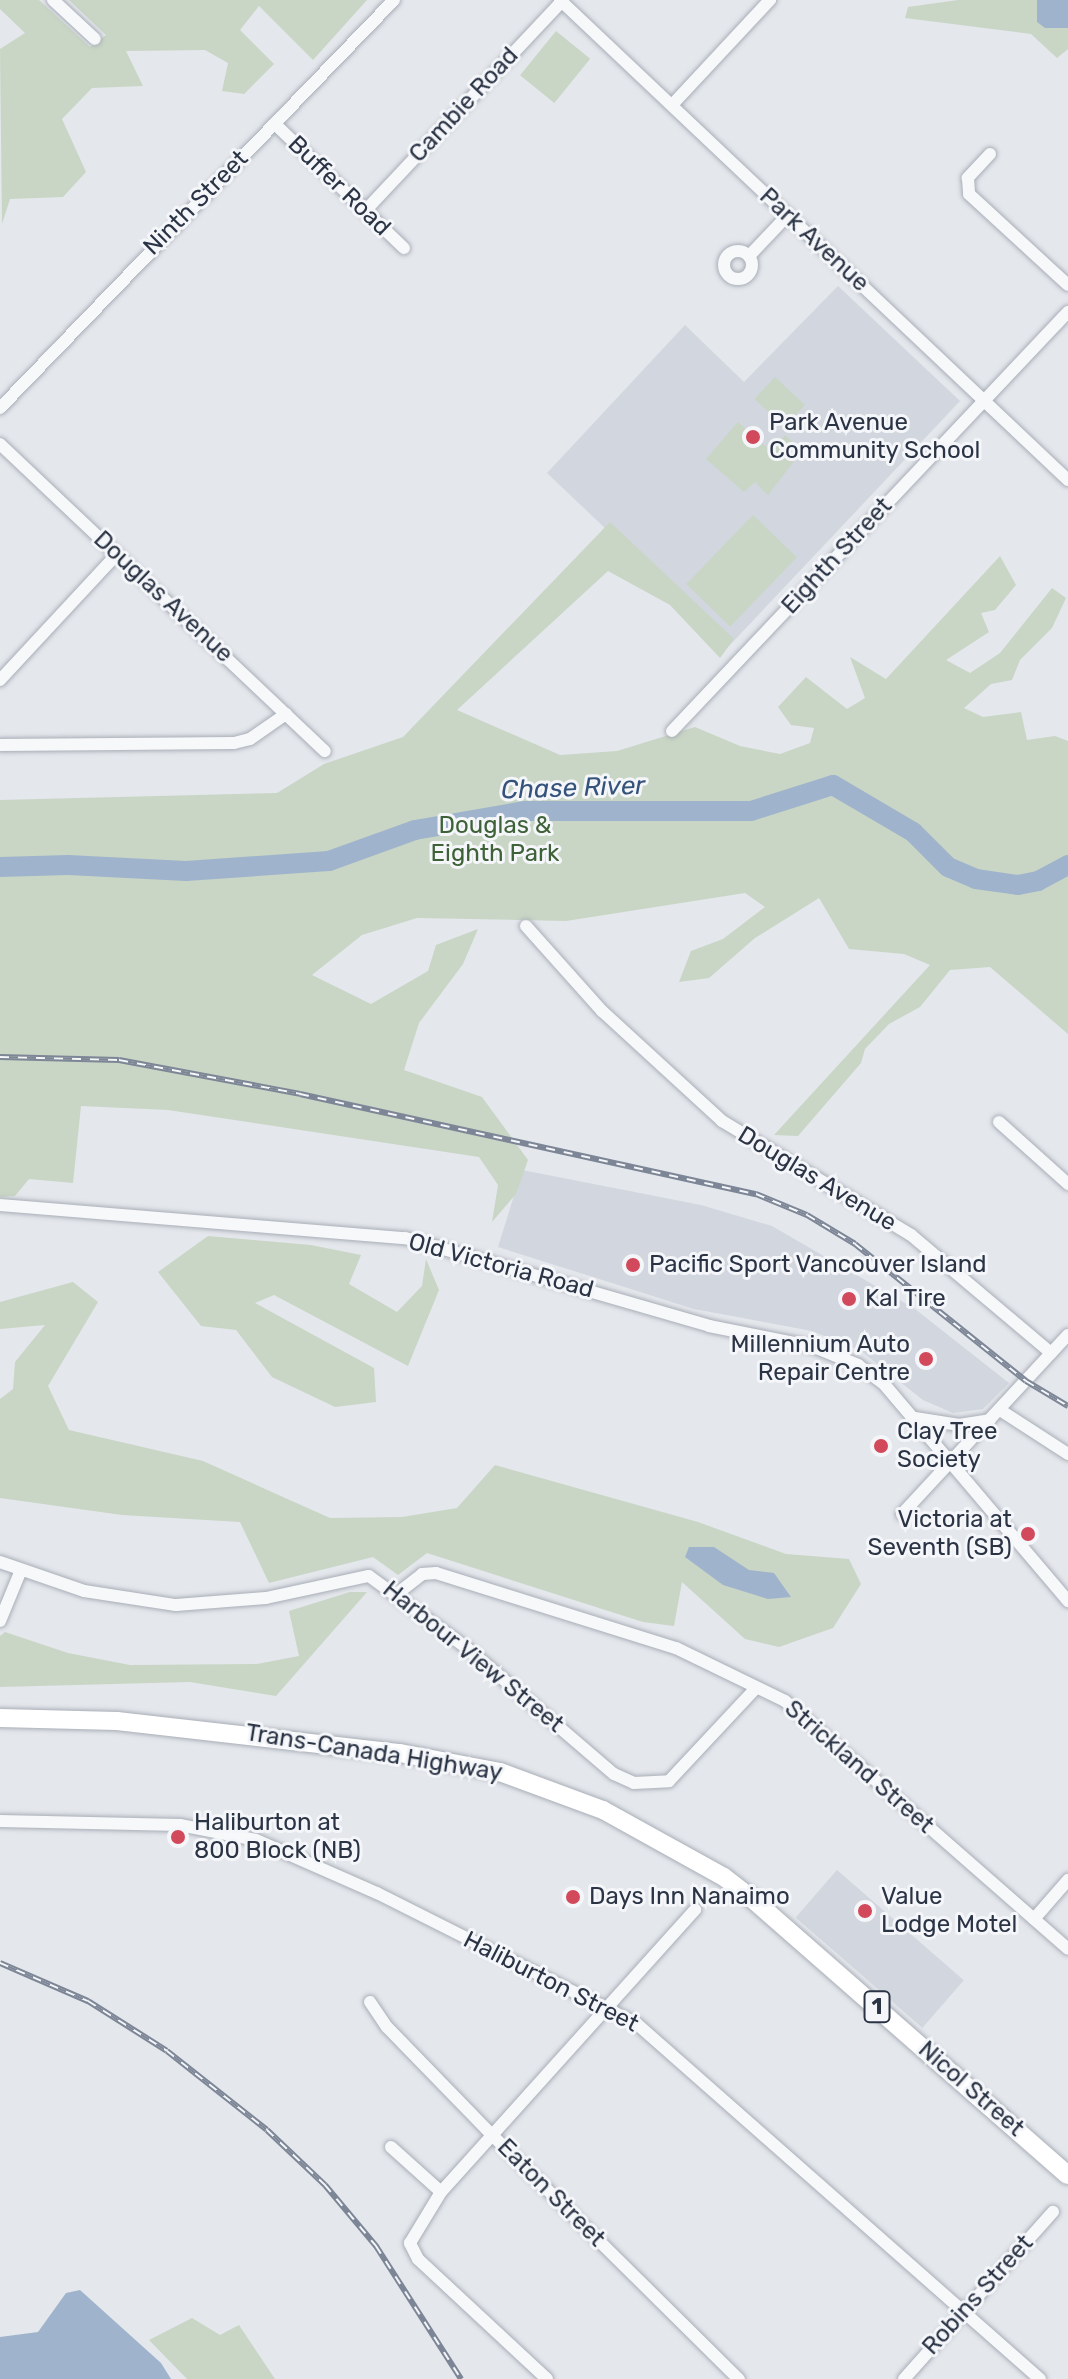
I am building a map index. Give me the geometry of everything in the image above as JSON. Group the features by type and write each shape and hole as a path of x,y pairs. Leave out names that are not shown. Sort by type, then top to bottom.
{"highway":[{"name":"Trans-Canada Highway","path":"0,1718 92,1720 274,1734 500,1772 546,1786 645,1831"},
{"name":"Trans-Canada Highway","path":"0,1731 92,1720"},
{"name":"Nicol Street","path":"645,1831 750,1897 1068,2175"}],"street":[{"path":"53,0 95,39"},
{"name":"Ninth Street","path":"0,408 394,0"},
{"name":"Park Avenue","path":"562,0 1068,480"},
{"name":"Cambie Road","path":"365,211 562,0"},
{"path":"672,105 770,0"},
{"name":"Buffer Road","path":"275,124 404,248"},
{"path":"990,154 968,178 969,194 1068,285"},
{"path":"749,256 788,215"},
{"name":"Eighth Street","path":"672,731 1068,312"},
{"name":"Douglas Avenue","path":"0,444 325,751"},
{"path":"0,680 117,554"},
{"path":"0,745 234,743 286,714"},
{"name":"Douglas Avenue","path":"526,926 602,1011 722,1121 911,1235 1051,1353"},
{"path":"999,1122 1068,1184"},
{"name":"Old Victoria Road","path":"0,1205 405,1238 467,1252 709,1326 814,1347 858,1365 910,1416 1068,1601"},
{"path":"902,1514 1068,1335"},
{"path":"910,1416 930,1424 995,1415 1068,1454"},
{"name":"Harbour View Street","path":"0,1562 84,1591 176,1605 266,1598 356,1574 383,1582 614,1774 652,1784 669,1781 756,1688"},
{"path":"0,1621 21,1570"},
{"name":"Strickland Street","path":"398,1593 422,1574 436,1573 676,1648 785,1701 1068,1949"},
{"name":"Haliburton Street","path":"0,1821 180,1825 256,1840 377,1893 606,2008 672,2051 1040,2379"},
{"path":"1034,1919 1068,1880"},
{"path":"547,2379 418,2259 410,2243 441,2192 695,1910"},
{"name":"Eaton Street","path":"370,2002 387,2027 491,2134 739,2379"},
{"path":"391,2147 441,2192"},
{"name":"Robins Street","path":"904,2379 1053,2212"}],"shaded area":[{"name":"Park Avenue Community School","path":"838,286 960,401 729,646 547,473 685,325 744,382"},
{"path":"522,1170 701,1205 772,1226 915,1309 1009,1383 983,1409 953,1413 923,1400 861,1351 812,1331 694,1309 498,1247"},
{"path":"837,1870 964,1980 922,2028 796,1918"}],"green space":[{"path":"0,0 39,0 90,47 106,35 69,0 367,0 313,60 259,6 240,30 274,64 244,94 222,91 228,63 205,50 126,51 143,86 92,88 62,119 86,172 63,197 10,199 2,224 0,49 25,33 0,9"},
{"path":"958,0 1068,0 1068,49 1057,58 1031,34 905,18 908,7"},
{"path":"556,31 590,59 554,103 520,75"},
{"path":"775,377 805,405 785,427 755,399"},
{"path":"738,422 770,450 785,435 802,451 768,495 755,482 744,492 706,459"},
{"path":"753,515 797,557 730,626 686,584"},
{"name":"Douglas & Eighth Park","path":"610,522 734,639 720,658 670,605 608,571 457,710 560,755 617,751 695,727 740,746 780,754 810,743 814,728 791,725 778,707 806,677 847,709 865,698 850,657 886,679 1000,556 1016,585 995,610 981,613 989,632 946,660 970,673 1000,653 1052,588 1066,598 1052,628 1020,660 1012,680 991,684 964,708 983,717 1021,712 1027,740 1055,736 1068,741 1068,1034 990,967 950,970 920,1007 889,1024 865,1049 861,1063 798,1136 774,1135 930,965 904,954 849,949 819,898 755,938 709,978 679,982 691,951 723,939 765,907 745,893 566,921 417,918 362,935 312,975 371,1004 428,971 436,945 478,929 463,964 419,1023 404,1070 482,1097 528,1160 516,1194 492,1222 498,1185 479,1157 168,1110 81,1106 73,1183 29,1179 15,1196 0,1197 0,800 277,793 324,764 403,737"},
{"path":"208,1236 311,1245 361,1255 349,1284 397,1312 422,1286 426,1259 439,1290 408,1366 274,1295 255,1303 374,1368 376,1402 335,1407 272,1377 236,1330 201,1326 158,1272"},
{"path":"73,1282 98,1302 48,1386 69,1430 203,1461 330,1518 402,1517 457,1508 495,1465 698,1522 786,1554 849,1559 861,1584 833,1628 779,1647 745,1639 682,1582 674,1626 643,1622 427,1553 398,1575 373,1557 269,1583 240,1522 122,1515 0,1498 0,1399 13,1389 15,1362 45,1325 0,1329 0,1302"},
{"path":"350,1592 367,1592 276,1696 190,1682 0,1687 0,1636 5,1632 68,1653 130,1665 257,1664 299,1656 289,1611"},
{"path":"192,2318 220,2335 239,2325 275,2379 187,2379 149,2340"}],"water":[{"path":"1037,0 1068,0 1068,28 1045,28 1037,22"},
{"path":"689,1547 714,1547 749,1570 774,1573 791,1597 768,1599 723,1585 685,1557"},
{"path":"80,2290 161,2363 171,2379 0,2379 0,2337 38,2332 66,2293"}],"waterway":[{"name":"Chase River","path":"0,867 68,865 186,871 329,861 415,830 525,811 751,811 833,785 913,832 948,867 976,879 1018,885 1038,881 1068,865"}],"railway":[{"path":"0,1057 119,1060 300,1094 756,1194 807,1215 855,1244 1026,1381 1068,1406"},
{"path":"0,1963 88,2001 167,2051 267,2130 325,2185 376,2246 461,2379"}],"place":[{"name":"Park Avenue Community School","path":"753,437"},
{"name":"Pacific Sport Vancouver Island","path":"633,1265"},
{"name":"Kal Tire","path":"849,1299"},
{"name":"Millennium Auto Repair Centre","path":"926,1359"},
{"name":"Clay Tree Society","path":"881,1446"},
{"name":"Victoria at Seventh (SB)","path":"1028,1534"},
{"name":"Haliburton at 800 Block (NB)","path":"178,1837"},
{"name":"Days Inn Nanaimo","path":"573,1897"},
{"name":"Value Lodge Motel","path":"865,1911"}]}
